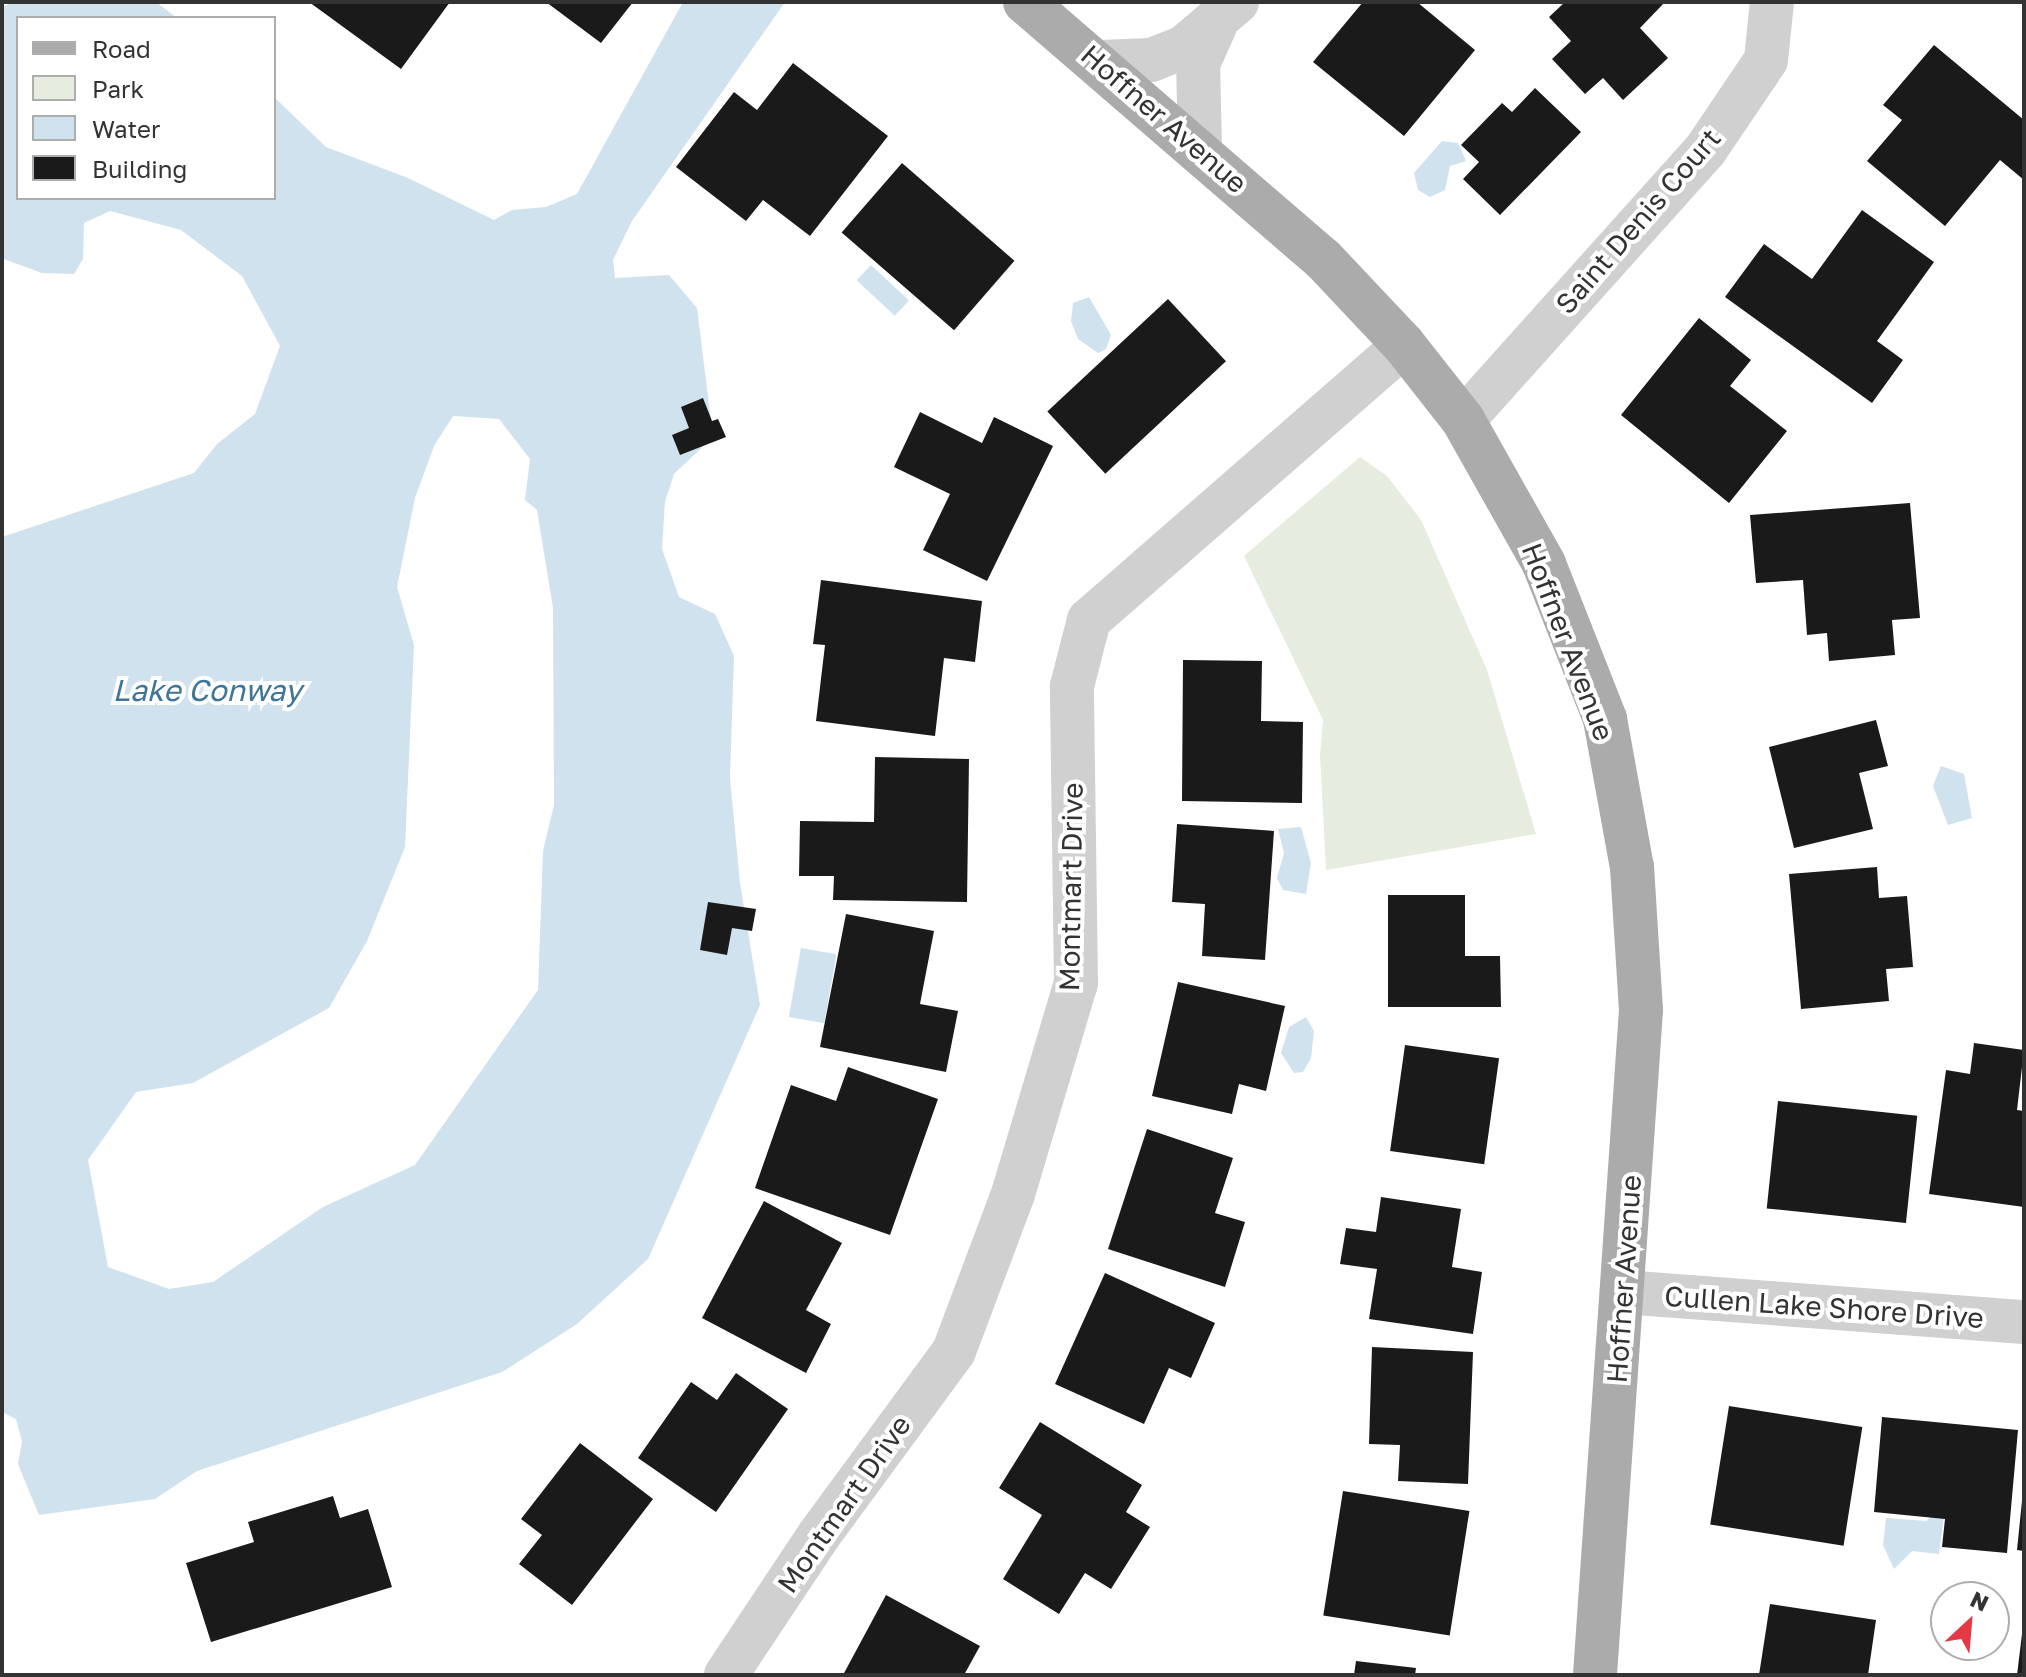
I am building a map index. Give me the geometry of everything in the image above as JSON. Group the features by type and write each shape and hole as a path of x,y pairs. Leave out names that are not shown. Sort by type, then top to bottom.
{"main road":[{"name":"Hoffner Avenue","path":"1025,2 1100,62 1323,259 1404,345 1463,420 1544,564 1605,719 1627,838 1641,1010 1595,1675"}],"street":[{"name":"Saint Denis Court","path":"1463,420 1706,149 1766,60 1772,2"},
{"path":"1100,62 1151,60 1183,48 1226,14"},
{"path":"1200,149 1198,64 1226,14"},
{"name":"Montmart Drive","path":"726,1675 819,1535 954,1351 1013,1194 1076,983 1072,686 1089,620 1404,345"},
{"name":"Cullen Lake Shore Drive","path":"1623,1292 2024,1322"}],"green space":[{"path":"1360,457 1387,476 1421,520 1487,670 1536,834 1326,870 1320,755 1323,720 1244,556"}],"water":[{"name":"Lake Conway","path":"14,2 156,2 174,16 16,16 16,200 276,200 276,99 326,147 408,178 494,220 512,210 546,207 577,194 683,2 785,2 632,221 613,260 615,278 669,275 697,308 713,437 674,474 665,502 662,549 679,597 715,614 734,656 730,778 740,883 760,1005 648,1259 577,1324 502,1372 197,1471 155,1499 39,1515 18,1464 22,1441 16,1419 2,1412 2,537 194,473 217,444 255,414 280,346 242,276 181,230 110,211 84,223 83,259 74,274 42,273 4,259 2,7","holes":["453,416 499,419 530,459 525,500 537,510 553,608 554,805 543,851 538,990 415,1165 323,1207 213,1282 169,1289 108,1267 88,1160 136,1092 193,1083 329,1008 367,941 405,847 414,645 397,587 415,498 434,446"]},
{"path":"1442,141 1458,143 1466,161 1450,166 1445,190 1430,197 1418,190 1414,173"},
{"path":"871,265 909,300 895,316 857,280"},
{"path":"1089,297 1111,335 1106,349 1098,353 1078,339 1071,321 1073,303"},
{"path":"1941,766 1964,774 1972,818 1948,825 1933,786"},
{"path":"1301,827 1311,863 1306,894 1283,890 1277,878 1284,853 1278,829"},
{"path":"801,948 836,954 824,1023 789,1017"},
{"path":"1306,1017 1314,1031 1311,1058 1303,1072 1294,1073 1281,1053 1289,1027"},
{"path":"1932,1514 1944,1516 1939,1554 1912,1551 1894,1569 1883,1545 1886,1518 1927,1521"}],"building":[{"path":"309,2 450,2 401,69"},
{"path":"546,2 633,2 601,43"},
{"path":"1363,2 1417,2 1475,50 1404,136 1313,62"},
{"path":"1565,2 1665,2 1640,28 1668,58 1623,100 1603,78 1585,94 1552,59 1571,41 1549,17"},
{"path":"1934,45 2024,120 2024,180 2000,160 1945,226 1867,161 1902,120 1883,105"},
{"path":"793,63 888,136 810,236 763,200 746,221 676,167 734,92 757,110"},
{"path":"1535,88 1581,132 1500,215 1463,179 1479,162 1461,145 1502,103 1512,112"},
{"path":"902,163 1014,261 954,330 842,232"},
{"path":"1862,210 1934,262 1877,341 1903,360 1872,403 1725,297 1764,244 1812,279"},
{"path":"1168,299 1226,361 1105,474 1047,412"},
{"path":"1699,318 1751,360 1730,386 1787,431 1729,503 1621,415"},
{"path":"703,398 712,421 718,419 726,437 680,455 672,435 689,428 681,407"},
{"path":"920,412 982,443 994,417 1053,446 987,581 923,550 950,494 894,467"},
{"path":"1910,503 1920,618 1892,620 1895,655 1829,661 1827,633 1807,635 1803,580 1756,583 1750,515"},
{"path":"821,580 982,601 975,662 944,658 935,736 816,721 825,645 813,644"},
{"path":"1183,660 1262,661 1261,721 1303,722 1302,803 1182,801"},
{"path":"1876,720 1888,766 1859,773 1873,829 1794,848 1769,747"},
{"path":"875,757 969,759 967,902 833,900 834,876 799,876 800,821 874,822"},
{"path":"1177,824 1274,831 1265,960 1202,956 1205,904 1172,902"},
{"path":"1877,867 1879,898 1907,896 1913,967 1886,969 1889,1001 1801,1009 1789,874"},
{"path":"1388,895 1465,895 1465,956 1500,956 1501,1007 1388,1007"},
{"path":"708,902 756,909 752,931 732,928 727,955 700,950"},
{"path":"846,914 934,931 920,1004 958,1011 946,1072 820,1047"},
{"path":"1178,982 1285,1006 1266,1091 1239,1084 1232,1114 1152,1096"},
{"path":"1974,1043 2024,1050 2017,1110 2024,1111 2024,1207 1929,1194 1946,1070 1970,1074"},
{"path":"1405,1045 1499,1058 1484,1164 1390,1151"},
{"path":"848,1067 938,1099 890,1235 755,1188 791,1085 836,1101"},
{"path":"1778,1101 1917,1116 1906,1223 1767,1208"},
{"path":"1147,1129 1233,1158 1215,1213 1245,1222 1225,1287 1108,1249"},
{"path":"1381,1197 1461,1209 1452,1267 1482,1272 1473,1334 1369,1319 1377,1269 1340,1264 1346,1228 1376,1232"},
{"path":"764,1201 842,1243 806,1310 831,1324 806,1373 702,1318"},
{"path":"1105,1273 1215,1323 1191,1378 1169,1368 1144,1424 1055,1384"},
{"path":"1372,1347 1473,1352 1468,1484 1398,1481 1400,1445 1369,1444"},
{"path":"736,1373 788,1409 716,1512 638,1458 691,1382 717,1400"},
{"path":"1729,1406 1862,1427 1844,1546 1710,1525"},
{"path":"1882,1417 2018,1430 2007,1553 1942,1547 1945,1519 1874,1512"},
{"path":"1040,1422 1142,1485 1126,1512 1150,1527 1111,1589 1085,1573 1059,1614 1003,1579 1042,1515 999,1488"},
{"path":"580,1443 653,1499 572,1605 519,1564 542,1535 521,1519"},
{"path":"1343,1491 1469,1511 1450,1635 1323,1615"},
{"path":"333,1496 340,1518 368,1509 392,1587 211,1642 186,1563 254,1542 248,1522"},
{"path":"2024,1501 2024,1551 2017,1550"},
{"path":"886,1595 980,1646 964,1675 843,1675"},
{"path":"1770,1604 1876,1620 1868,1675 1759,1675"},
{"path":"2022,1634 2024,1675 2017,1675"},
{"path":"1356,1661 1416,1668 1415,1675 1354,1675"}]}
